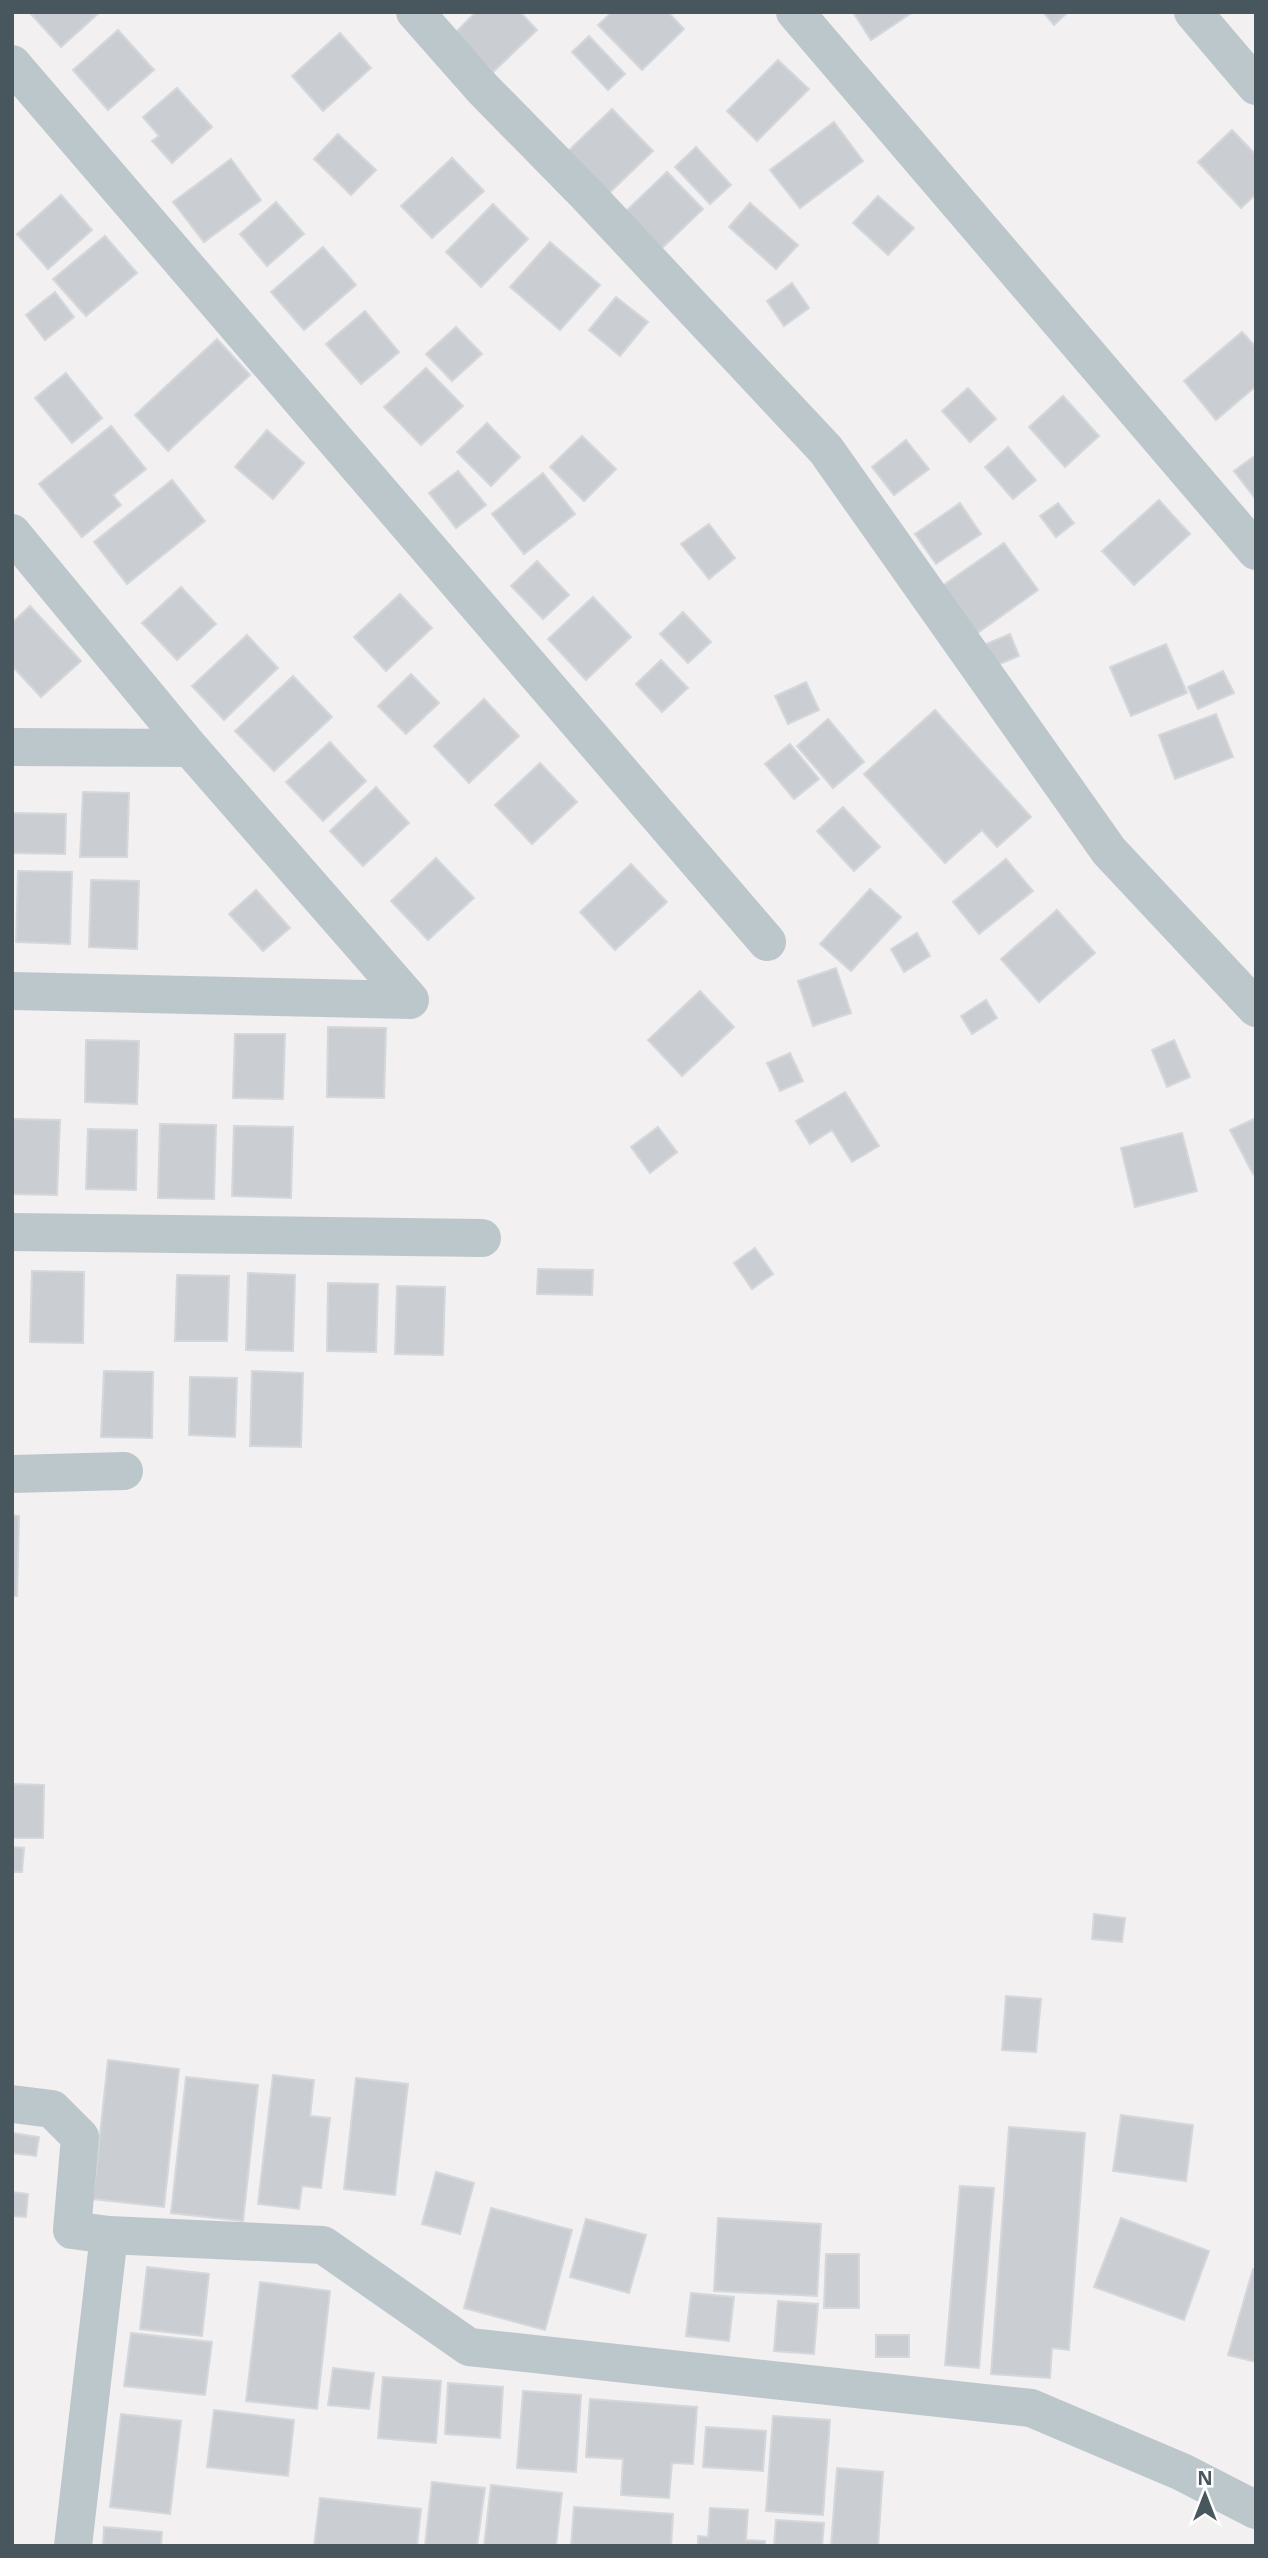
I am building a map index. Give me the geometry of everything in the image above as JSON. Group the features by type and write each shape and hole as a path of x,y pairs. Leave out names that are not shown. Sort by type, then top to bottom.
{"street":[{"path":"415,12 483,89 589,197 826,450 1109,850 1256,1008"},
{"path":"795,12 1256,551"},
{"path":"1193,12 1256,86"},
{"path":"12,64 767,942"},
{"path":"12,533 190,748 410,1000 12,991"},
{"path":"12,747 190,748"},
{"path":"12,1231 482,1238"},
{"path":"12,1474 124,1471"},
{"path":"12,2104 52,2109 80,2137 72,2230 109,2235 323,2245 469,2347 1031,2408 1182,2472 1256,2510"},
{"path":"73,2546 109,2235"}],"building":[{"path":"29,12 100,12 61,47"},
{"path":"476,12 520,12 537,30 493,72 455,33"},
{"path":"612,12 668,12 684,29 642,70 598,25"},
{"path":"853,12 913,12 871,40"},
{"path":"1043,12 1068,12 1054,25"},
{"path":"118,30 154,70 108,110 73,70"},
{"path":"340,33 371,68 323,111 292,76"},
{"path":"589,36 625,74 608,90 572,52"},
{"path":"778,60 809,89 757,141 727,111"},
{"path":"177,88 212,127 172,163 152,141 159,136 143,117"},
{"path":"612,109 653,151 606,196 565,154"},
{"path":"834,122 863,161 800,208 770,170"},
{"path":"1232,130 1256,155 1256,194 1241,208 1198,162"},
{"path":"338,134 376,170 351,195 314,159"},
{"path":"696,147 731,185 710,204 675,167"},
{"path":"452,158 484,191 432,238 401,206"},
{"path":"231,159 261,200 204,242 173,202"},
{"path":"667,172 703,209 659,251 623,214"},
{"path":"61,195 92,230 48,269 17,234"},
{"path":"878,196 914,228 888,255 853,223"},
{"path":"276,202 304,234 267,266 240,234"},
{"path":"750,203 798,245 776,269 729,227"},
{"path":"493,204 528,239 481,287 446,252"},
{"path":"105,236 137,273 86,316 53,279"},
{"path":"550,242 600,285 560,330 510,287"},
{"path":"323,247 356,285 304,330 271,292"},
{"path":"792,283 809,308 784,326 767,301"},
{"path":"55,292 74,317 45,340 26,315"},
{"path":"616,297 648,322 620,356 589,330"},
{"path":"365,311 399,352 361,384 326,344"},
{"path":"456,327 482,354 452,381 426,354"},
{"path":"1242,332 1256,347 1256,386 1216,420 1184,381"},
{"path":"217,339 250,375 168,451 135,415"},
{"path":"426,368 463,406 421,445 384,407"},
{"path":"66,373 102,418 72,443 35,398"},
{"path":"968,388 996,419 970,442 942,411"},
{"path":"1063,396 1099,436 1065,467 1029,427"},
{"path":"487,423 520,457 491,486 457,452"},
{"path":"111,426 146,469 113,495 121,505 82,537 39,484"},
{"path":"267,430 304,463 273,499 235,467"},
{"path":"582,436 616,469 584,501 550,467"},
{"path":"906,440 929,469 894,495 872,467"},
{"path":"1008,447 1036,480 1013,499 985,467"},
{"path":"1256,455 1256,496 1254,497 1234,471"},
{"path":"458,471 486,505 456,528 429,493"},
{"path":"543,473 575,514 524,554 492,514"},
{"path":"172,480 205,521 127,584 94,542"},
{"path":"1159,500 1190,534 1134,585 1102,551"},
{"path":"960,503 981,534 936,564 915,534"},
{"path":"1058,503 1074,523 1056,537 1040,516"},
{"path":"709,524 735,558 709,579 681,544"},
{"path":"1004,543 1038,590 969,639 935,591"},
{"path":"537,561 569,595 543,619 511,586"},
{"path":"181,587 216,624 177,660 142,623"},
{"path":"400,594 432,628 386,671 354,637"},
{"path":"593,597 631,637 586,680 548,639"},
{"path":"30,606 81,661 41,697 12,666 12,623"},
{"path":"683,612 711,642 688,663 660,634"},
{"path":"1010,634 1019,656 995,666 986,644"},
{"path":"247,635 278,668 224,720 192,686"},
{"path":"1166,644 1187,693 1131,716 1110,667"},
{"path":"661,660 688,688 662,712 636,684"},
{"path":"1223,671 1234,693 1198,709 1188,687"},
{"path":"411,674 439,703 406,734 378,706"},
{"path":"293,676 332,717 274,771 235,731"},
{"path":"806,682 819,710 788,724 775,696"},
{"path":"484,699 519,736 469,783 434,746"},
{"path":"935,710 1031,817 997,847 982,830 945,863 864,774"},
{"path":"1216,714 1233,757 1175,779 1159,735"},
{"path":"828,719 864,762 833,788 797,746"},
{"path":"330,742 366,781 323,821 286,782"},
{"path":"790,744 819,779 794,799 765,764"},
{"path":"540,763 577,802 532,844 495,805"},
{"path":"376,787 409,823 363,866 330,831"},
{"path":"83,792 129,793 127,857 80,857"},
{"path":"843,807 880,847 854,871 817,831"},
{"path":"12,813 66,814 65,854 12,853"},
{"path":"436,858 474,898 428,940 391,901"},
{"path":"1006,859 1033,891 979,934 953,902"},
{"path":"631,864 667,902 615,950 580,912"},
{"path":"18,871 72,872 70,944 16,942"},
{"path":"91,880 139,881 137,949 89,947"},
{"path":"870,889 901,917 851,971 820,944"},
{"path":"256,890 290,928 263,951 229,914"},
{"path":"1057,910 1095,953 1039,1002 1001,959"},
{"path":"917,933 930,956 904,972 891,949"},
{"path":"836,968 851,1013 813,1026 798,981"},
{"path":"700,991 734,1027 682,1076 648,1040"},
{"path":"986,1000 997,1018 972,1034 961,1016"},
{"path":"328,1027 386,1028 384,1098 327,1097"},
{"path":"235,1034 285,1034 283,1099 233,1098"},
{"path":"86,1040 139,1041 137,1104 85,1102"},
{"path":"1174,1040 1190,1077 1167,1087 1152,1050"},
{"path":"790,1053 803,1081 780,1091 767,1063"},
{"path":"845,1092 879,1146 852,1162 832,1130 810,1144 796,1121"},
{"path":"1256,1118 1256,1172 1253,1174 1230,1130"},
{"path":"13,1119 60,1120 57,1195 12,1194"},
{"path":"160,1124 216,1125 214,1199 158,1198"},
{"path":"234,1126 293,1127 291,1198 232,1196"},
{"path":"658,1127 677,1152 650,1173 631,1147"},
{"path":"88,1129 137,1130 136,1190 86,1189"},
{"path":"1182,1133 1197,1191 1135,1207 1121,1148"},
{"path":"755,1248 773,1274 752,1289 734,1263"},
{"path":"538,1269 593,1270 592,1295 537,1294"},
{"path":"32,1271 84,1272 83,1343 30,1342"},
{"path":"248,1273 295,1275 293,1351 246,1350"},
{"path":"177,1275 229,1276 227,1341 175,1341"},
{"path":"328,1283 378,1284 376,1352 327,1351"},
{"path":"397,1286 445,1287 443,1355 395,1354"},
{"path":"104,1371 153,1372 152,1438 101,1437"},
{"path":"252,1371 303,1373 301,1447 250,1446"},
{"path":"190,1377 237,1378 235,1437 189,1435"},
{"path":"12,1515 19,1516 17,1596 12,1596"},
{"path":"12,1784 44,1785 43,1838 12,1838"},
{"path":"12,1847 24,1848 22,1872 12,1872"},
{"path":"1094,1914 1125,1918 1122,1942 1092,1939"},
{"path":"1006,1996 1041,1999 1036,2052 1002,2050"},
{"path":"108,2060 179,2069 164,2207 93,2199"},
{"path":"273,2075 314,2080 310,2116 330,2118 321,2188 302,2186 299,2209 258,2204"},
{"path":"186,2077 258,2085 243,2221 171,2213"},
{"path":"356,2078 408,2084 395,2195 344,2189"},
{"path":"1121,2115 1193,2125 1186,2181 1113,2171"},
{"path":"1009,2127 1085,2133 1069,2350 1052,2348 1050,2378 991,2374"},
{"path":"12,2133 39,2137 36,2156 12,2153"},
{"path":"436,2172 474,2183 460,2234 422,2224"},
{"path":"960,2186 994,2188 979,2368 945,2365"},
{"path":"12,2192 28,2194 26,2217 12,2216"},
{"path":"491,2208 572,2230 545,2330 464,2308"},
{"path":"718,2218 821,2224 817,2296 714,2291"},
{"path":"1121,2218 1209,2251 1184,2320 1094,2287"},
{"path":"586,2219 646,2235 629,2293 570,2277"},
{"path":"826,2254 859,2254 859,2308 824,2308"},
{"path":"147,2267 209,2274 202,2336 140,2329"},
{"path":"1253,2269 1256,2269 1256,2362 1228,2355"},
{"path":"260,2282 330,2291 317,2409 246,2401"},
{"path":"691,2293 734,2297 729,2341 686,2336"},
{"path":"778,2301 818,2304 814,2354 774,2351"},
{"path":"131,2333 212,2342 205,2395 124,2386"},
{"path":"876,2335 909,2335 909,2357 876,2357"},
{"path":"333,2368 374,2373 369,2409 328,2405"},
{"path":"383,2377 441,2381 436,2443 378,2438"},
{"path":"448,2383 503,2387 500,2438 445,2434"},
{"path":"523,2391 581,2395 576,2472 517,2468"},
{"path":"590,2399 697,2407 693,2464 672,2463 669,2498 621,2495 623,2459 586,2457"},
{"path":"214,2410 294,2420 288,2476 207,2467"},
{"path":"121,2414 181,2421 170,2514 110,2507"},
{"path":"773,2416 830,2420 823,2515 766,2511"},
{"path":"706,2427 766,2431 763,2471 703,2467"},
{"path":"837,2468 883,2472 878,2546 831,2546"},
{"path":"432,2482 485,2488 477,2546 425,2546"},
{"path":"491,2485 562,2493 556,2546 484,2546"},
{"path":"320,2498 421,2509 417,2546 314,2546"},
{"path":"574,2507 673,2514 671,2546 571,2546"},
{"path":"710,2508 748,2510 746,2540 765,2541 765,2546 698,2546 698,2536 708,2537"},
{"path":"776,2520 824,2523 822,2546 774,2546"},
{"path":"104,2527 162,2532 161,2546 103,2546"}]}
